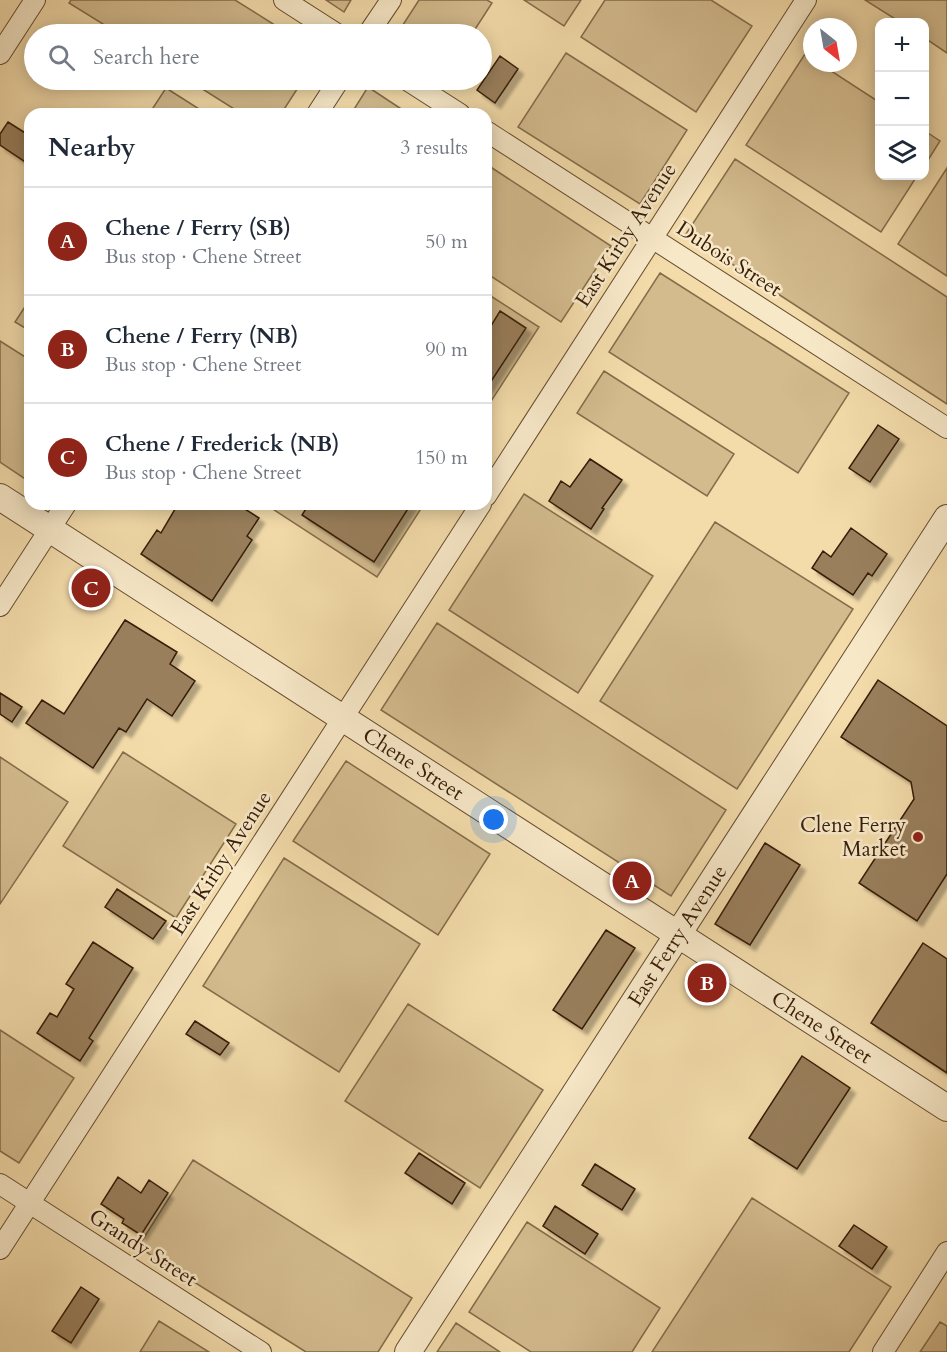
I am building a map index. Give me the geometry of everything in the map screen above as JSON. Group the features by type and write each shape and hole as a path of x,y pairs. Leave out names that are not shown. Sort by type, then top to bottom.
{"street":[{"path":"0,54 35,0"},
{"path":"284,0 321,24"},
{"path":"375,24 391,0"},
{"name":"East Kirby Avenue","path":"492,487 806,0"},
{"path":"321,108 333,90"},
{"path":"423,90 451,108"},
{"name":"Dubois Street","path":"492,135 947,428"},
{"name":"Chene Street","path":"0,497 947,1108"},
{"path":"0,606 62,510"},
{"name":"East Kirby Avenue","path":"0,1249 477,510"},
{"name":"East Ferry Avenue","path":"408,1352 947,518"},
{"name":"Grandy Street","path":"0,1184 261,1352"},
{"path":"883,1352 947,1252"}],"shaded area":[{"path":"71,0 235,0 273,24 103,24 69,3"},
{"path":"326,0 351,0 344,12"},
{"path":"419,0 487,0 492,3 478,24 403,24"},
{"path":"524,0 581,0 564,26"},
{"path":"605,0 711,0 752,26 696,112 581,37"},
{"path":"865,0 947,0 947,53 929,41 929,18 894,18"},
{"path":"566,53 687,130 640,204 518,127"},
{"path":"803,57 803,72 833,72 875,99 875,180 914,180 881,232 746,145"},
{"path":"165,90 169,90 198,108 153,108"},
{"path":"204,90 297,90 285,108 232,108"},
{"path":"366,90 373,90 400,108 355,108"},
{"path":"929,134 940,141 929,159"},
{"path":"735,159 947,297 947,404 686,234"},
{"path":"492,168 611,246 561,322 492,277"},
{"path":"947,168 947,276 898,244"},
{"path":"660,273 849,393 798,473 609,352"},
{"path":"492,297 539,327 492,400"},
{"path":"24,308 24,327 15,322"},
{"path":"0,341 24,356 24,478 0,462"},
{"path":"604,371 734,454 707,496 577,413"},
{"path":"524,494 653,576 578,693 449,610"},
{"path":"274,510 420,510 377,577"},
{"path":"715,522 853,609 737,789 600,701"},
{"path":"437,623 726,810 671,896 381,710"},
{"path":"123,752 236,824 176,918 63,846"},
{"path":"0,757 68,802 0,904"},
{"path":"346,761 490,854 438,935 293,841"},
{"path":"284,858 420,944 339,1072 203,986"},
{"path":"408,1004 543,1090 480,1188 345,1101"},
{"path":"0,1030 74,1078 19,1163 0,1151"},
{"path":"193,1160 412,1298 378,1352 306,1352 138,1247"},
{"path":"752,1198 891,1287 849,1352 652,1352"},
{"path":"527,1222 660,1308 632,1352 531,1352 469,1312"},
{"path":"159,1321 209,1352 140,1352"},
{"path":"940,1322 947,1326 947,1352 920,1352"},
{"path":"456,1323 500,1352 437,1352"}],"building":[{"path":"500,56 518,69 495,103 477,90 492,90 492,68"},
{"path":"8,122 24,132 24,161 0,145 0,134"},
{"path":"500,311 526,328 492,380 492,324"},
{"path":"878,425 899,439 870,482 849,468"},
{"path":"590,459 622,480 602,508 604,509 591,529 549,501 561,481 570,487"},
{"path":"174,510 246,510 259,518 247,536 252,540 212,601 141,554 157,530 161,533"},
{"path":"305,510 407,510 374,562 302,515"},
{"path":"851,528 887,554 872,576 868,573 853,595 812,568 823,551 831,557"},
{"path":"125,620 177,652 170,664 195,681 172,716 147,699 126,732 119,728 93,768 26,723 42,700 64,714"},
{"name":"Clene Ferry Market","path":"878,680 947,726 947,874 917,921 859,883 914,799 911,782 841,737"},
{"path":"0,693 22,707 12,722 0,714"},
{"path":"765,843 800,865 750,945 715,924"},
{"path":"117,889 166,921 153,939 105,907"},
{"path":"606,930 635,948 582,1029 553,1010"},
{"path":"93,942 133,968 89,1038 93,1041 80,1061 37,1033 50,1013 57,1017 74,989 66,984"},
{"path":"923,943 947,959 947,1073 871,1023"},
{"path":"195,1021 229,1043 220,1055 186,1034"},
{"path":"802,1056 850,1088 797,1169 749,1138"},
{"path":"419,1153 465,1183 452,1204 405,1173"},
{"path":"595,1164 635,1189 622,1210 582,1185"},
{"path":"118,1177 141,1193 149,1180 168,1193 141,1235 122,1223 124,1219 101,1204"},
{"path":"555,1206 598,1234 585,1254 543,1226"},
{"path":"854,1225 887,1247 872,1269 839,1246"},
{"path":"81,1287 99,1299 71,1343 52,1331"}],"place":[{"name":"Chene / Frederick (NB)","path":"91,588"},
{"name":"Clene Ferry Market","path":"918,837"},
{"name":"Chene / Ferry (SB)","path":"632,881"},
{"name":"Chene / Ferry (NB)","path":"707,983"}]}
